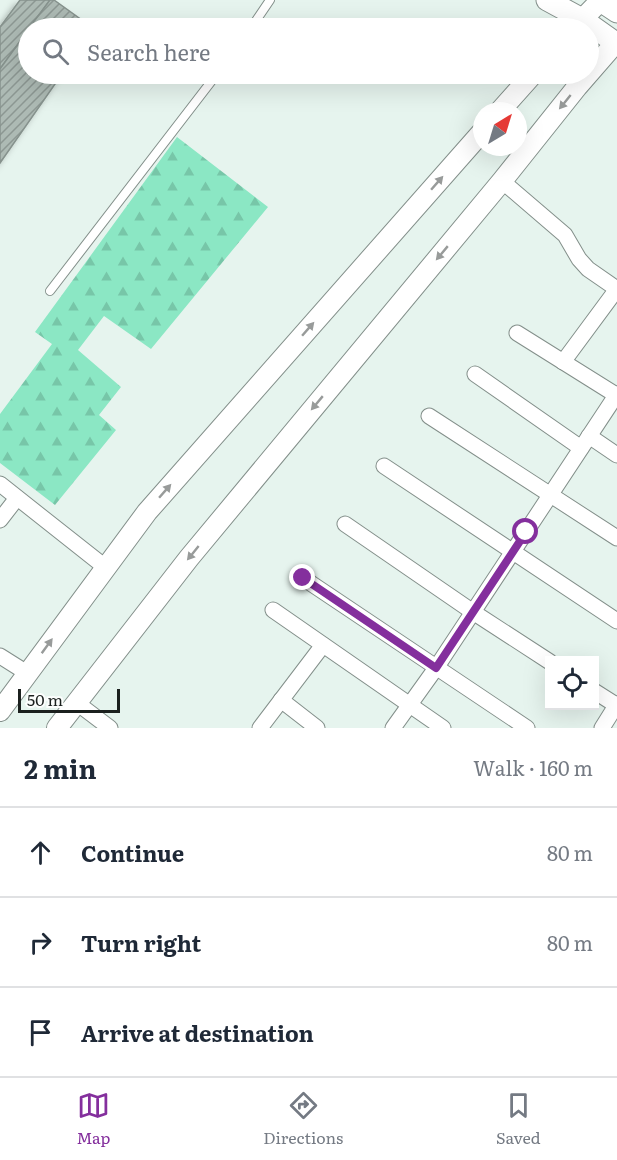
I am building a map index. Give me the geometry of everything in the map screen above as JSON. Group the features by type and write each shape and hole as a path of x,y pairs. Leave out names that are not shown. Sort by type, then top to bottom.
{"main road":[{"path":"547,0 570,18"},
{"path":"600,0 617,12"},
{"path":"599,34 616,43"}],"street":[{"path":"584,18 600,0"},
{"path":"599,62 616,43"},
{"path":"508,102 524,84"},
{"path":"57,728 189,558 580,84"},
{"path":"1,709 147,512 473,142"},
{"path":"502,181 565,235 579,259 588,269 617,289 563,362"},
{"path":"393,728 436,668 616,395 517,333"},
{"path":"476,374 585,442 617,454"},
{"path":"429,416 617,538"},
{"path":"384,466 617,621"},
{"path":"0,484 105,567"},
{"path":"0,520 17,498"},
{"path":"345,524 545,659"},
{"path":"303,578 527,728"},
{"path":"273,610 443,728"},
{"path":"260,728 323,645"},
{"path":"0,656 27,673"},
{"path":"599,694 617,705 602,728"},
{"path":"281,700 317,728"},
{"path":"77,703 110,728"}],"lane":[{"path":"258,18 270,0"},
{"path":"50,291 209,84"}],"green space":[{"path":"177,137 268,207 151,349 104,316 78,350 121,387 99,415 116,430 55,505 0,463 0,414 52,344 35,332"}],"building":[{"path":"20,0 50,0 37,18 18,18 18,44 0,69 0,27"},
{"path":"50,0 54,0 79,18 36,18"},
{"path":"18,44 18,84 55,84 0,163 0,69"}],"route":[{"path":"303,578 436,668 526,532"}]}
